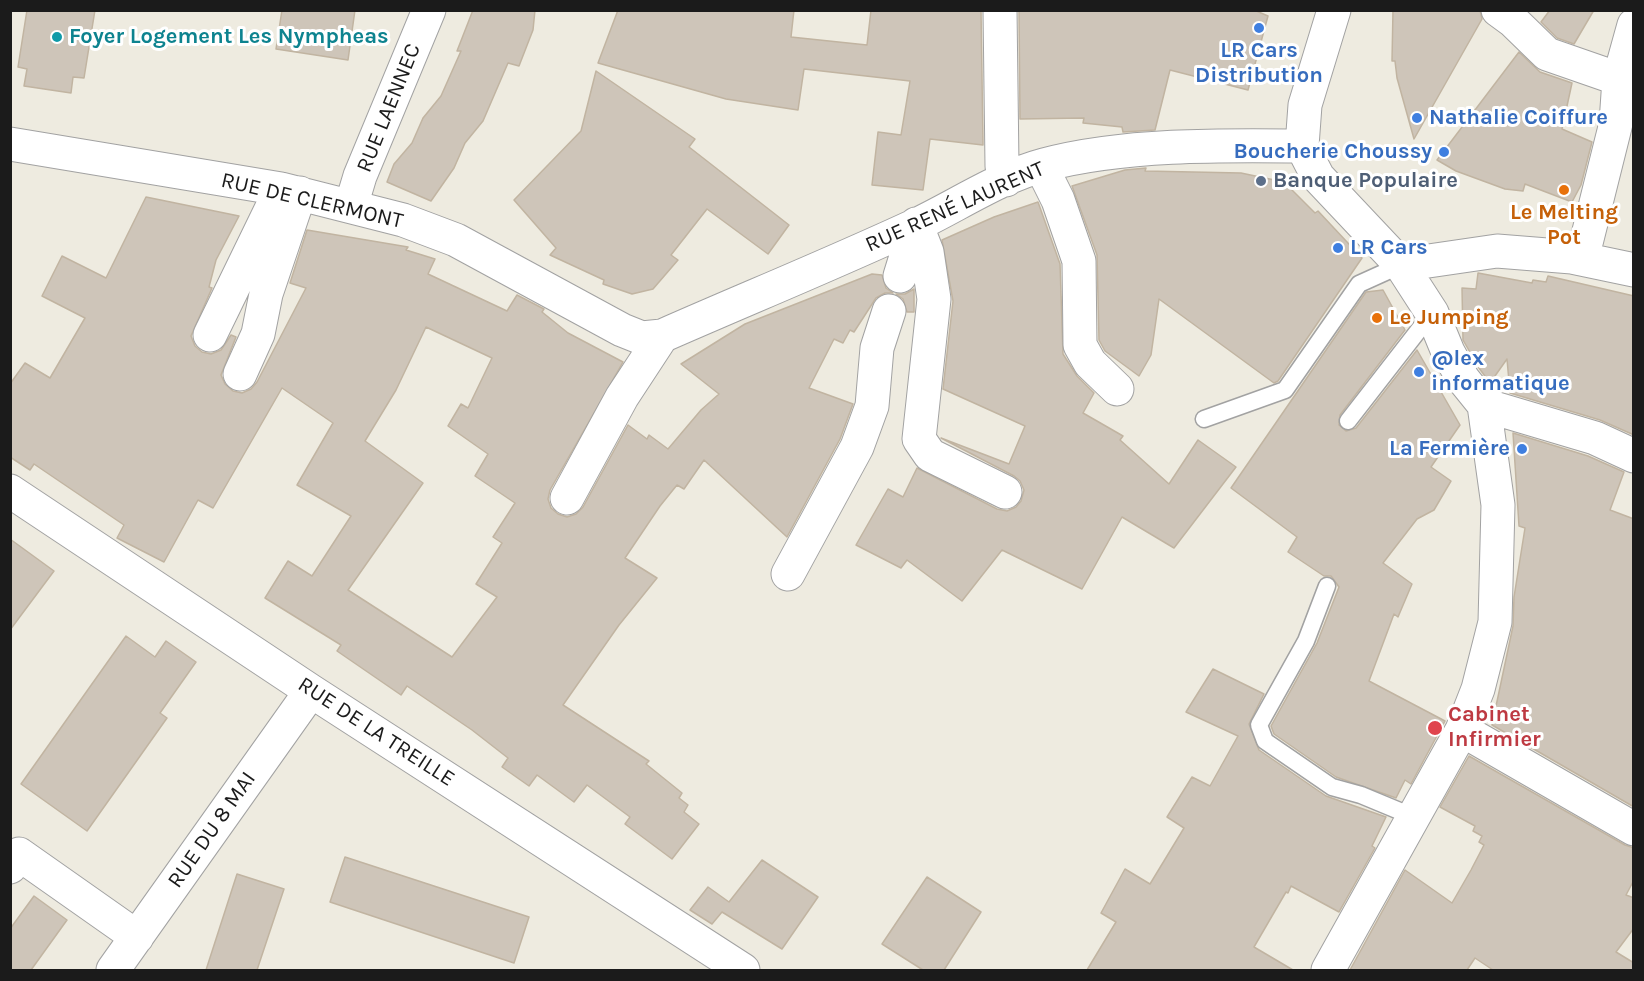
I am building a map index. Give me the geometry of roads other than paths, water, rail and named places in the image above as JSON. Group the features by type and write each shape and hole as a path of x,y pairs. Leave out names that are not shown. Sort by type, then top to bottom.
{"street":[{"name":"RUE LAENNEC","path":"351,206 360,176 429,10"},
{"path":"1000,10 1002,166 1006,180"},
{"path":"1328,970 1462,730 1478,689 1495,622 1498,505 1484,405 1463,379 1448,352 1432,313 1401,265 1318,177 1302,146 1305,105 1334,10"},
{"path":"1498,10 1513,21 1547,54 1619,79"},
{"path":"1588,260 1616,123 1619,79 1634,25"},
{"name":"RUE DE CLERMONT","path":"10,144 290,191 351,206 456,240 622,330 642,338 662,336"},
{"name":"RUE RENÉ LAURENT","path":"662,336 1041,166 1072,159 1158,150 1302,146"},
{"path":"1041,166 1058,200 1079,261 1080,345 1090,363 1117,389"},
{"path":"210,335 290,191"},
{"path":"240,374 258,334 290,191"},
{"path":"900,276 916,224"},
{"path":"916,224 927,252 934,300 920,439 930,455 1005,492"},
{"path":"1401,265 1497,250 1588,260 1634,270"},
{"path":"788,574 857,447 872,406 877,348 889,311"},
{"path":"567,498 622,397 662,336"},
{"path":"1484,405 1595,438 1634,456"},
{"name":"RUE DE LA TREILLE","path":"10,491 311,691 743,970"},
{"name":"RUE DU 8 MAI","path":"113,970 311,691"},
{"path":"1462,730 1634,829"},
{"path":"10,867 19,854 137,937"}],"lane":[{"path":"1204,419 1285,390 1359,284 1401,265"},
{"path":"1348,421 1432,313"},
{"path":"1327,586 1306,641 1259,724 1265,741 1332,787 1361,795 1414,817"}],"place":[{"name":"LR Cars Distribution","path":"1259,28"},
{"name":"Foyer Logement Les Nympheas","path":"57,37"},
{"name":"Nathalie Coiffure","path":"1417,118"},
{"name":"Boucherie Choussy","path":"1444,152"},
{"name":"Banque Populaire","path":"1261,181"},
{"name":"Le Melting Pot","path":"1564,190"},
{"name":"LR Cars","path":"1338,248"},
{"name":"Le Jumping","path":"1377,318"},
{"name":"@lex informatique","path":"1419,372"},
{"name":"La Fermière","path":"1522,449"},
{"name":"Cabinet Infirmier","path":"1435,728"}]}
